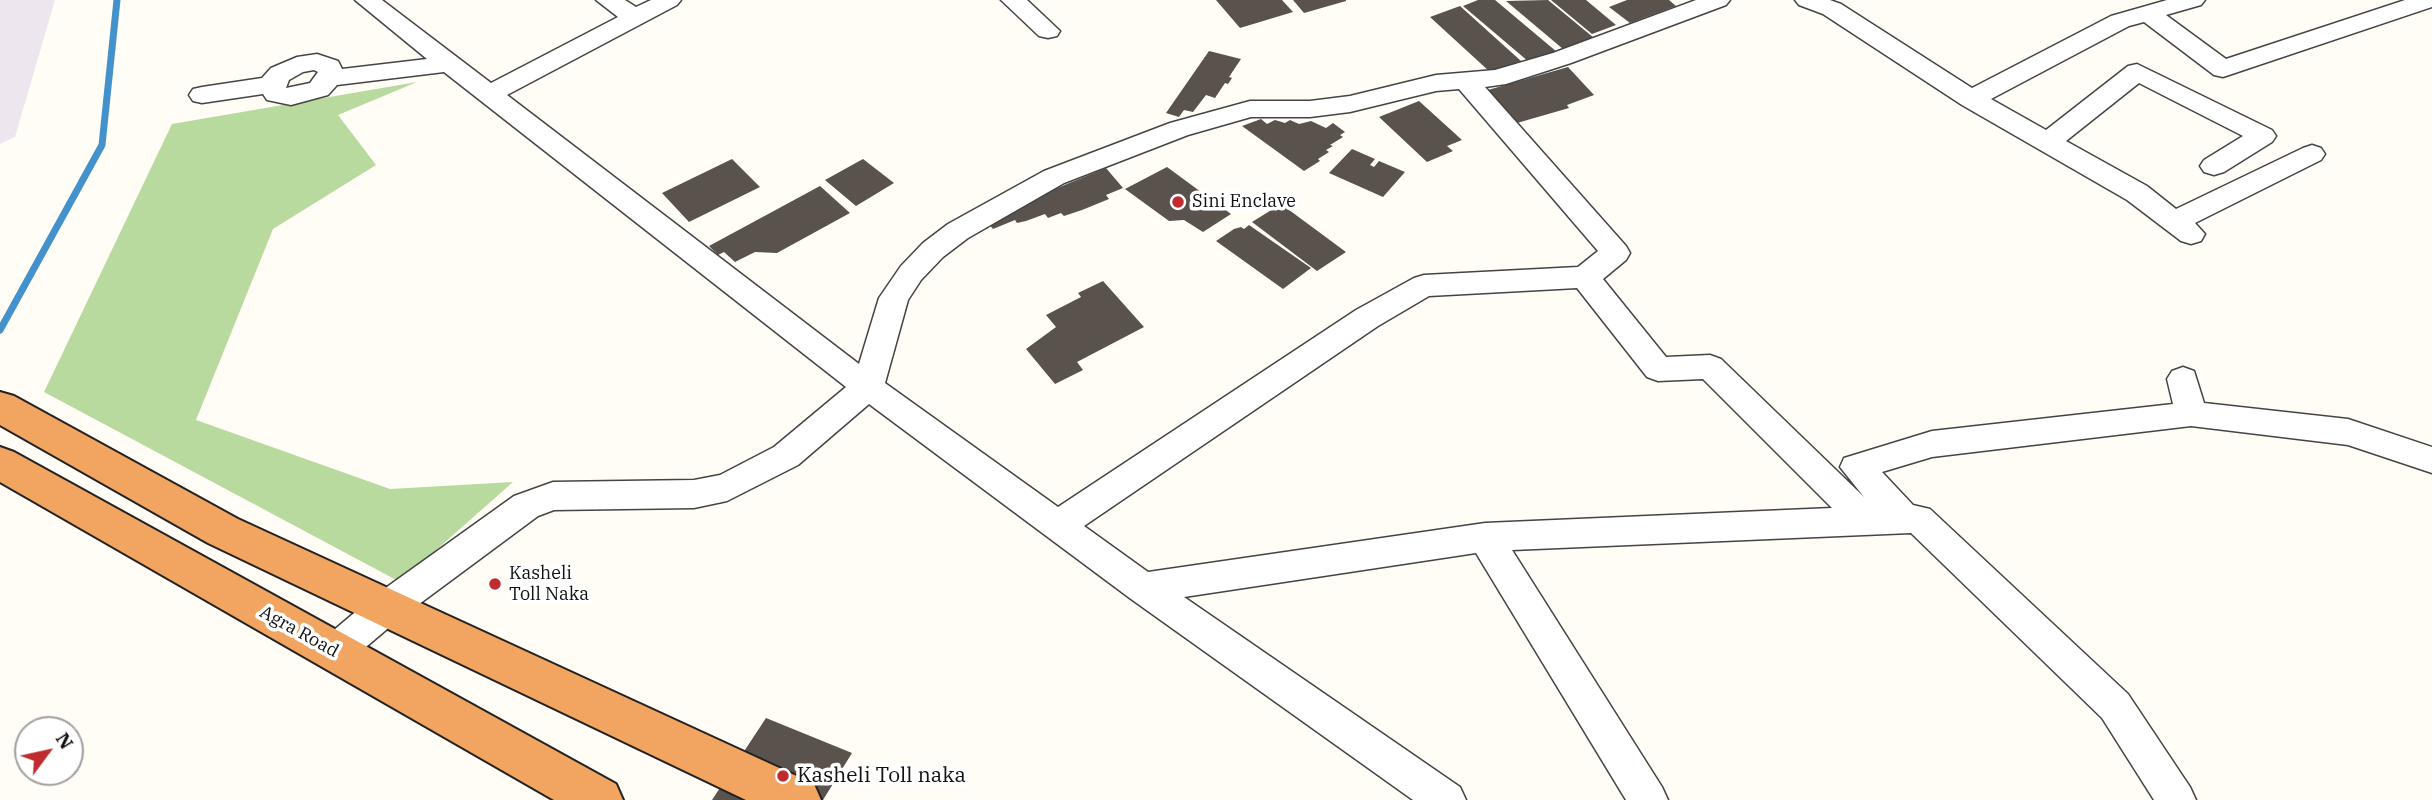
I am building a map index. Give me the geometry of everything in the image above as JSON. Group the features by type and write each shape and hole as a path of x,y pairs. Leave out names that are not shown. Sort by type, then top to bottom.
{"highway":[{"path":"0,407 223,531 797,800"},
{"name":"Agra Road","path":"0,463 599,800"}],"street":[{"path":"367,0 868,387 1143,588 1446,800"},
{"path":"608,0 635,18"},
{"path":"489,94 669,0"},
{"path":"1013,0 1048,31"},
{"path":"334,652 386,608 526,506 553,496 694,494 727,487 786,456 868,387 894,298 911,273 933,250 958,231 1054,177 1179,129 1250,109 1337,106 1436,83 1497,78 1562,58 1718,0"},
{"path":"1807,0 1832,9 1971,99 2137,193 2183,227 2312,154"},
{"path":"1971,99 2120,21 2193,0"},
{"path":"2148,13 2223,69 2429,0"},
{"path":"202,95 272,85 276,94 301,96 319,89 330,78 449,64"},
{"path":"2048,142 2137,72 2263,136 2214,166"},
{"path":"1058,526 1367,318 1424,286 1586,277 1616,253 1465,80"},
{"path":"1586,277 1658,369 1710,367 1866,521"},
{"path":"2183,379 2191,414"},
{"path":"1905,519 1856,467 1932,444 2191,414 2348,432 2432,460"},
{"path":"1143,588 1485,537 1918,519 2115,706 2176,800"},
{"path":"1485,537 1648,800"}],"shaded area":[{"path":"0,0 55,0 15,137 0,144"}],"green space":[{"path":"417,82 338,115 376,165 273,229 196,420 390,489 513,482 400,582 44,392 172,124"}],"building":[{"path":"1216,0 1282,0 1293,12 1240,28"},
{"path":"1293,0 1346,0 1346,1 1304,13"},
{"path":"1478,0 1495,0 1557,52 1529,62 1463,6"},
{"path":"1548,0 1594,38 1563,49 1506,1"},
{"path":"1551,0 1586,0 1616,25 1592,34"},
{"path":"1627,0 1669,0 1676,6 1630,23 1609,7"},
{"path":"1460,6 1521,61 1490,72 1430,17"},
{"path":"1209,51 1241,59 1229,77 1232,78 1228,84 1225,83 1215,98 1206,95 1193,112 1184,110 1179,117 1166,113"},
{"path":"1568,67 1594,95 1567,105 1569,108 1517,123 1488,90"},
{"path":"1419,101 1462,140 1447,146 1453,151 1427,162 1379,117"},
{"path":"1261,119 1267,124 1275,120 1285,123 1290,120 1299,124 1311,121 1326,128 1333,123 1345,132 1340,135 1343,137 1330,145 1333,146 1318,159 1320,161 1304,171 1242,126"},
{"path":"1352,149 1375,159 1370,165 1374,167 1379,161 1405,172 1383,197 1329,173"},
{"path":"732,159 760,187 689,222 662,193"},
{"path":"863,159 894,183 856,206 825,180"},
{"name":"Sini Enclave","path":"1167,167 1231,214 1203,232 1184,220 1169,221 1125,189"},
{"path":"1106,168 1123,188 1106,195 1109,199 1064,216 1061,213 1048,218 1045,214 1017,223 1015,220 993,229 984,218"},
{"path":"820,186 850,213 777,253 755,252 735,262 724,252 718,255 709,246"},
{"path":"1281,204 1346,252 1317,271 1252,222"},
{"path":"1249,225 1311,268 1283,289 1216,241 1234,229 1244,229"},
{"path":"1103,281 1144,327 1077,362 1083,370 1055,384 1026,349 1056,327 1046,315 1081,297 1078,293"},
{"name":"Kasheli Toll naka","path":"766,718 852,753 823,800 712,800"}],"waterway":[{"path":"0,330 102,145 117,0"}],"place":[{"name":"Sini Enclave","path":"1178,202"},
{"name":"Kasheli Toll Naka","path":"495,584"},
{"name":"Kasheli Toll naka","path":"783,776"}]}
